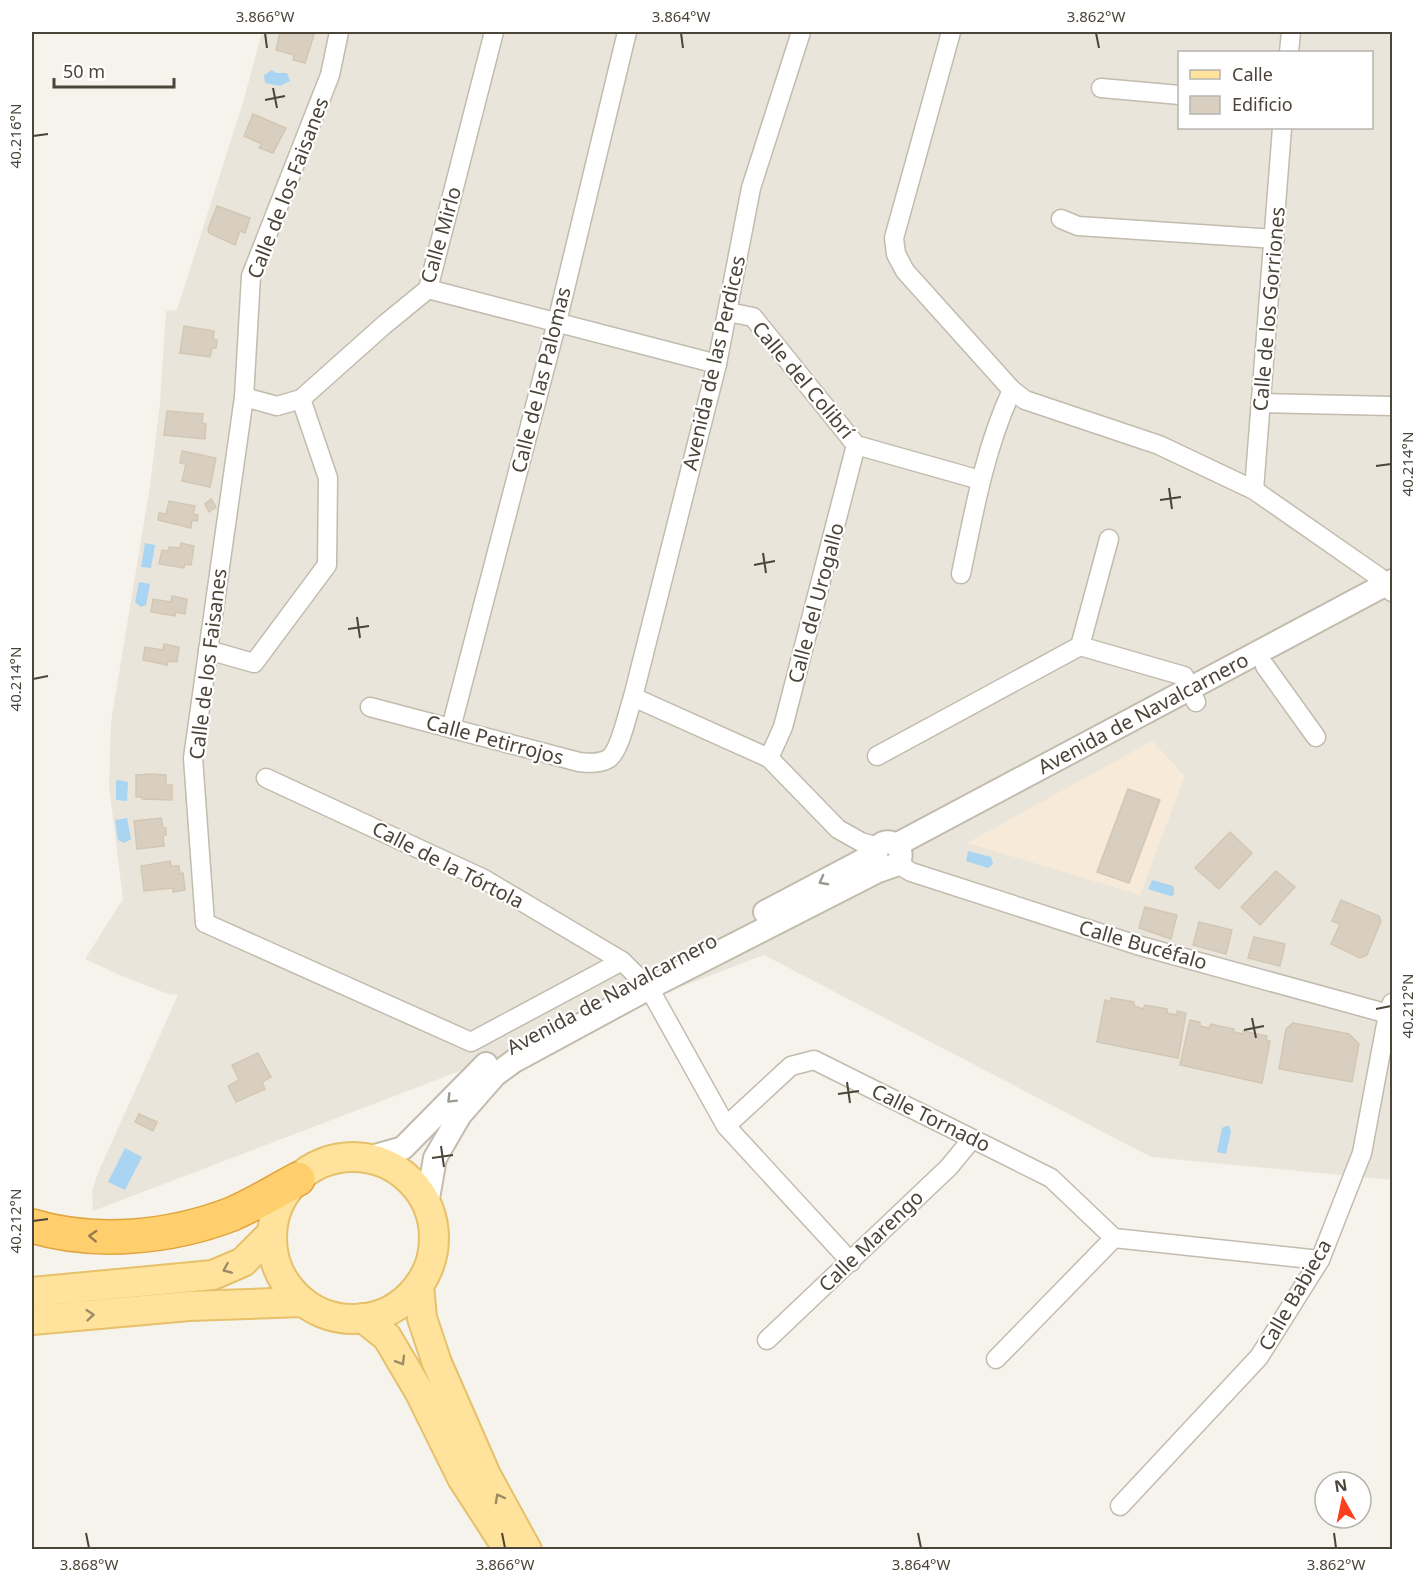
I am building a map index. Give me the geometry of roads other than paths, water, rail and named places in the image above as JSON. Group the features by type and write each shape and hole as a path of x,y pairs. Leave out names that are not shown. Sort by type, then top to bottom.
{"highway":[{"path":"32,1226 94,1237 151,1235 232,1214 298,1179"}],"main road":[{"path":"349,1157 368,1158 393,1167 413,1183 427,1204 433,1224 434,1246 429,1266 419,1285 404,1301 384,1313 363,1318 342,1318 321,1313 303,1302 289,1288 279,1272 273,1253 272,1233 276,1213 285,1194 313,1167 331,1160 349,1157"},
{"path":"32,1292 213,1275 243,1262 272,1233"},
{"path":"419,1285 422,1318 437,1363 486,1475 527,1550"},
{"path":"32,1320 189,1306 303,1302"},
{"path":"363,1318 387,1337 420,1393 462,1478 508,1550"}],"street":[{"name":"Calle de los Faisanes","path":"339,32 330,75 251,276 244,397 193,758 205,923 471,1041 622,961"},
{"name":"Calle Mirlo","path":"244,397 277,406 301,399 428,289 494,32"},
{"name":"Calle de las Palomas","path":"451,728 557,322 627,32"},
{"name":"Avenida de las Perdices","path":"616,749 633,697 717,364 751,188 801,32"},
{"path":"951,32 894,238 896,254 905,271 1012,390 1025,400 1159,446 1254,490 1379,577 1391,589"},
{"path":"1289,51 1291,32"},
{"path":"1101,88 1178,95"},
{"name":"Calle de los Gorriones","path":"1254,490 1282,129"},
{"path":"1061,219 1078,226 1275,239"},
{"path":"428,289 717,364"},
{"name":"Calle del Colibrí","path":"728,312 753,317 856,445 980,480"},
{"path":"961,574 980,480 997,421 1012,390"},
{"path":"208,650 254,663 327,565 328,478 301,399"},
{"path":"1261,403 1392,406"},
{"name":"Calle del Urogallo","path":"769,758 783,727 794,688 856,445"},
{"path":"1080,646 1109,539"},
{"name":"Avenida de Navalcarnero","path":"1193,695 1264,666 1391,589"},
{"name":"Avenida de Navalcarnero","path":"427,1204 435,1158 460,1115 495,1075 513,1060 645,984 1391,589"},
{"path":"877,756 1080,646 1184,676 1193,695"},
{"name":"Avenida de Navalcarnero","path":"1264,666 1316,737"},
{"path":"633,697 769,758 838,829 889,856"},
{"name":"Calle Petirrojos","path":"370,707 579,762 592,763 609,759 616,749"},
{"name":"Calle de la Tórtola","path":"266,778 484,879 622,961 645,984 726,1126"},
{"name":"Calle Bucéfalo","path":"889,856 911,872 1137,945 1391,1011"},
{"name":"Avenida de Navalcarnero","path":"368,1158 402,1148 488,1062 562,1020 645,984"},
{"name":"Calle Babieca","path":"1120,1506 1259,1357 1320,1260 1362,1153 1391,1011"},
{"name":"Calle Tornado","path":"726,1126 791,1066 814,1060 1051,1178 1114,1238"},
{"path":"726,1126 851,1262"},
{"name":"Calle Marengo","path":"767,1340 949,1167 972,1138"},
{"path":"996,1359 1114,1238 1320,1260"}],"water":[{"path":"272,70 276,73 287,73 290,81 280,86 265,83 264,75"},
{"path":"145,543 155,545 151,568 141,567"},
{"path":"139,582 150,584 146,605 141,607 135,602"},
{"path":"116,781 128,782 127,801 116,800"},
{"path":"127,818 131,839 124,843 118,840 115,820"},
{"path":"968,851 991,857 993,864 988,868 966,861"},
{"path":"1152,880 1173,886 1174,895 1170,896 1148,889"},
{"path":"1229,1126 1231,1132 1226,1154 1217,1152 1222,1128"},
{"path":"125,1148 142,1157 125,1190 108,1182"}]}
